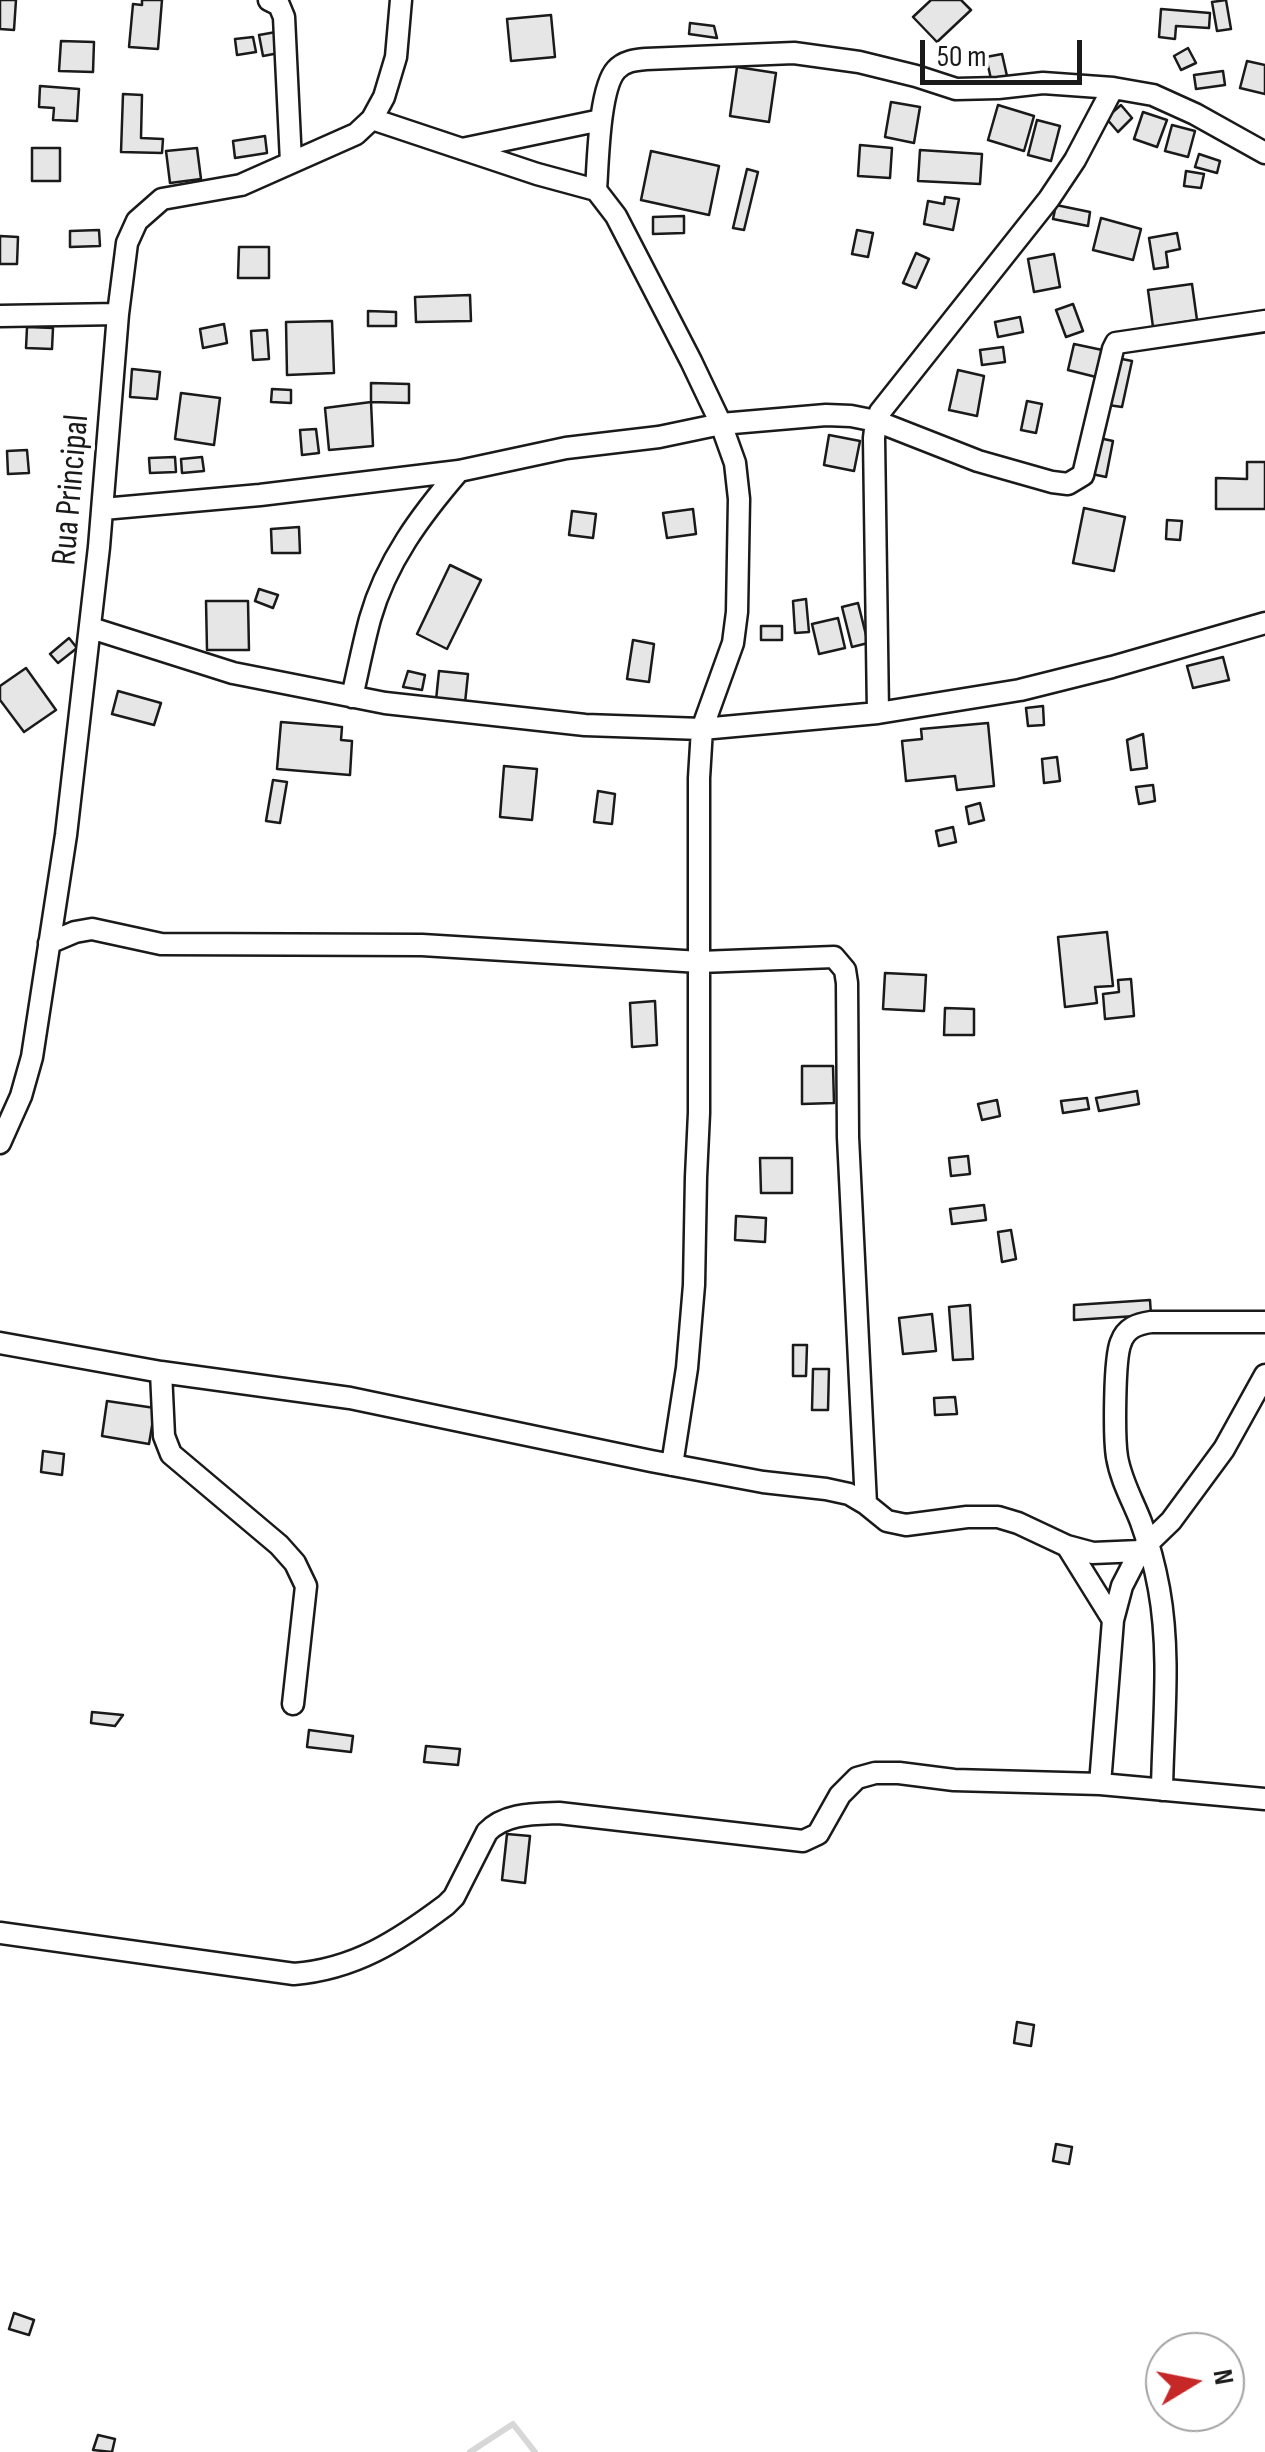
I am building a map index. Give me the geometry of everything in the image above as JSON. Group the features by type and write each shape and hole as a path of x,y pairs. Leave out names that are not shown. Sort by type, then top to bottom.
{"street":[{"path":"269,0 279,5 284,17 291,162"},
{"path":"401,0 396,58 372,120 596,190 616,216 721,424 734,463 739,499 737,612 732,643 702,730 694,1285 687,1368 672,1466"},
{"path":"596,190 601,120 610,80 629,61 646,59 794,53 859,62 956,88 1043,84 1113,88 1153,95 1265,153"},
{"path":"878,714 876,422 923,356 1049,200 1113,88"},
{"name":"Rua Principal","path":"0,1143 32,1057 66,835 91,628 126,243 137,221 162,199 241,185 356,134 372,120"},
{"path":"460,150 601,120"},
{"path":"0,316 118,314"},
{"path":"103,509 260,495 459,470 566,448 659,437 721,424 826,415 876,422 978,460 1068,484 1084,476 1116,343 1265,320"},
{"path":"352,697 370,618 392,565 428,506 459,470"},
{"path":"91,628 233,673 352,697 476,715 702,730 878,714 1020,690 1265,623"},
{"path":"50,943 92,929 161,944 422,944 700,962 834,957 845,970 848,1138 866,1504"},
{"path":"1162,1790 1164,1640 1160,1590 1117,1458 1120,1344 1136,1324 1265,1322"},
{"path":"0,1342 161,1372 350,1398 672,1466 826,1489 849,1494 887,1521 906,1524 998,1517 1066,1546 1093,1553 1144,1548"},
{"path":"161,1372 164,1436 171,1454 279,1545 296,1564 306,1586 293,1704"},
{"path":"1100,1784 1113,1620 1122,1586 1144,1548 1171,1521 1224,1449 1265,1376"},
{"path":"1066,1546 1113,1620"},
{"path":"0,1933 294,1974 318,1972 367,1956 446,1905 454,1897 487,1832 507,1818 560,1813 803,1841 818,1834 840,1795 857,1778 874,1773 954,1780 1100,1784 1265,1800"}],"building":[{"path":"0,0 16,0 14,30 0,29"},
{"path":"142,0 162,0 158,49 129,47 133,4 142,5"},
{"path":"931,0 961,0 971,10 937,42 913,17"},
{"path":"1226,0 1231,29 1217,31 1212,2"},
{"path":"1161,9 1210,13 1209,28 1176,26 1175,39 1159,37"},
{"path":"551,15 555,57 511,61 507,19"},
{"path":"690,23 714,26 717,38 689,34"},
{"path":"276,32 279,53 263,56 259,35"},
{"path":"253,37 256,52 237,55 235,39"},
{"path":"61,41 94,42 93,72 59,71"},
{"path":"1188,48 1196,63 1181,70 1174,56"},
{"path":"1002,54 1007,76 991,79 986,57"},
{"path":"1247,61 1265,65 1265,94 1240,88"},
{"path":"737,67 776,73 769,122 730,116"},
{"path":"1223,71 1225,85 1196,89 1194,75"},
{"path":"40,86 79,89 77,121 53,120 54,108 39,107"},
{"path":"123,94 142,95 141,138 163,139 162,153 121,152"},
{"path":"891,102 920,107 914,143 885,137"},
{"path":"998,105 1034,116 1024,151 988,140"},
{"path":"1121,105 1132,118 1118,132 1106,118"},
{"path":"1143,112 1167,120 1157,147 1134,139"},
{"path":"1037,120 1060,126 1051,161 1028,155"},
{"path":"1172,125 1195,131 1188,157 1165,151"},
{"path":"265,136 267,153 235,158 233,141"},
{"path":"860,145 892,148 890,178 858,176"},
{"path":"32,148 60,148 60,181 32,181"},
{"path":"197,148 201,179 170,183 166,151"},
{"path":"920,150 982,154 980,184 918,181"},
{"path":"651,151 719,166 709,215 641,200"},
{"path":"1199,154 1220,161 1217,173 1195,167"},
{"path":"747,169 758,172 744,230 733,228"},
{"path":"1186,171 1204,174 1201,188 1184,186"},
{"path":"945,197 959,199 953,230 924,224 928,201 944,204"},
{"path":"1056,205 1090,212 1088,226 1053,219"},
{"path":"684,216 684,233 653,234 653,217"},
{"path":"1101,218 1141,229 1133,260 1093,250"},
{"path":"99,230 100,246 70,247 70,231"},
{"path":"857,230 873,233 868,257 852,254"},
{"path":"1177,233 1180,249 1166,252 1168,267 1154,269 1149,238"},
{"path":"0,236 18,237 17,264 0,264"},
{"path":"239,247 269,247 269,278 238,278"},
{"path":"916,253 929,259 916,288 903,283"},
{"path":"1054,254 1060,287 1034,292 1028,259"},
{"path":"1192,284 1197,320 1153,327 1148,290"},
{"path":"470,295 471,321 416,322 415,297"},
{"path":"1073,304 1083,331 1066,337 1056,310"},
{"path":"368,311 396,312 396,326 368,326"},
{"path":"1020,317 1023,332 998,337 995,322"},
{"path":"332,321 334,373 287,375 286,322"},
{"path":"224,324 227,343 203,348 200,329"},
{"path":"27,327 53,328 52,349 26,348"},
{"path":"267,330 269,359 253,360 251,331"},
{"path":"1074,344 1107,351 1100,378 1068,370"},
{"path":"1003,347 1005,362 982,365 980,350"},
{"path":"1117,358 1132,361 1122,407 1108,405"},
{"path":"132,369 160,372 157,399 130,397"},
{"path":"958,370 984,376 977,416 949,410"},
{"path":"371,383 409,384 409,403 371,402"},
{"path":"272,389 291,390 291,403 271,402"},
{"path":"181,393 220,398 214,445 175,439"},
{"path":"1027,401 1042,404 1036,433 1021,430"},
{"path":"371,402 373,446 329,450 325,408"},
{"path":"316,429 319,453 302,455 300,430"},
{"path":"829,435 860,441 854,471 824,465"},
{"path":"1099,438 1113,441 1106,477 1092,474"},
{"path":"27,450 29,473 8,474 7,451"},
{"path":"175,457 176,472 150,473 149,458"},
{"path":"202,457 204,471 182,473 181,459"},
{"path":"1247,462 1265,462 1265,509 1216,509 1216,478 1247,479"},
{"path":"1084,508 1125,517 1114,571 1073,563"},
{"path":"693,509 696,534 667,538 663,513"},
{"path":"572,511 596,514 593,538 569,535"},
{"path":"1167,520 1182,521 1180,540 1166,539"},
{"path":"299,527 300,553 272,553 271,529"},
{"path":"450,565 481,580 447,649 417,634"},
{"path":"259,589 278,595 273,608 255,601"},
{"path":"806,599 809,632 795,633 793,601"},
{"path":"206,601 248,601 249,650 207,650"},
{"path":"858,603 868,643 852,647 842,607"},
{"path":"838,618 845,648 819,654 812,624"},
{"path":"761,626 782,626 782,640 761,640"},
{"path":"69,638 77,648 58,663 50,654"},
{"path":"633,640 654,644 649,682 627,679"},
{"path":"1223,657 1229,680 1193,688 1187,666"},
{"path":"26,668 56,710 24,732 0,700 0,686"},
{"path":"408,671 425,675 422,690 403,687"},
{"path":"439,671 468,674 465,703 436,700"},
{"path":"118,691 161,703 154,725 112,714"},
{"path":"1043,706 1044,725 1028,726 1026,708"},
{"path":"281,722 342,727 341,740 352,741 350,775 277,769"},
{"path":"988,723 994,786 957,790 955,776 906,781 902,741 922,739 921,729"},
{"path":"1143,734 1147,768 1131,770 1127,740"},
{"path":"1057,757 1060,781 1044,783 1042,759"},
{"path":"504,766 537,769 532,820 500,817"},
{"path":"273,780 287,782 280,823 266,821"},
{"path":"1153,785 1155,801 1139,804 1136,787"},
{"path":"598,791 615,794 612,824 594,822"},
{"path":"980,803 984,820 969,824 966,807"},
{"path":"953,827 956,842 939,846 936,831"},
{"path":"1107,932 1113,986 1095,987 1097,1003 1065,1007 1058,937"},
{"path":"885,973 926,975 924,1011 883,1009"},
{"path":"1131,979 1134,1016 1105,1019 1103,994 1119,992 1118,980"},
{"path":"655,1001 657,1045 632,1047 630,1003"},
{"path":"945,1008 974,1009 974,1035 944,1035"},
{"path":"802,1066 833,1066 834,1103 802,1104"},
{"path":"1137,1091 1139,1104 1099,1111 1096,1098"},
{"path":"1087,1098 1089,1109 1063,1113 1061,1101"},
{"path":"997,1100 1000,1116 982,1120 978,1104"},
{"path":"968,1156 970,1174 951,1176 949,1158"},
{"path":"760,1158 792,1158 792,1193 761,1193"},
{"path":"984,1205 986,1220 952,1224 950,1209"},
{"path":"736,1216 766,1218 765,1242 735,1240"},
{"path":"1011,1230 1016,1259 1002,1262 998,1232"},
{"path":"1150,1300 1151,1315 1074,1320 1074,1305"},
{"path":"970,1305 973,1359 953,1360 949,1307"},
{"path":"932,1314 936,1351 903,1354 899,1318"},
{"path":"793,1345 807,1345 806,1376 793,1376"},
{"path":"813,1369 829,1369 828,1410 812,1410"},
{"path":"955,1397 957,1414 935,1415 934,1398"},
{"path":"107,1401 155,1408 149,1444 102,1436"},
{"path":"43,1451 64,1454 62,1475 41,1472"},
{"path":"92,1712 123,1715 115,1726 91,1723"},
{"path":"309,1730 353,1736 351,1752 307,1747"},
{"path":"426,1746 460,1749 458,1765 424,1762"},
{"path":"507,1834 530,1836 525,1883 502,1880"},
{"path":"1017,2022 1034,2025 1031,2046 1014,2043"},
{"path":"1056,2144 1072,2147 1069,2164 1053,2161"},
{"path":"14,2313 34,2320 29,2335 9,2329"},
{"path":"98,2435 115,2439 112,2452 93,2450"}],"waterway":[{"path":"470,2452 513,2424 535,2452"}]}
